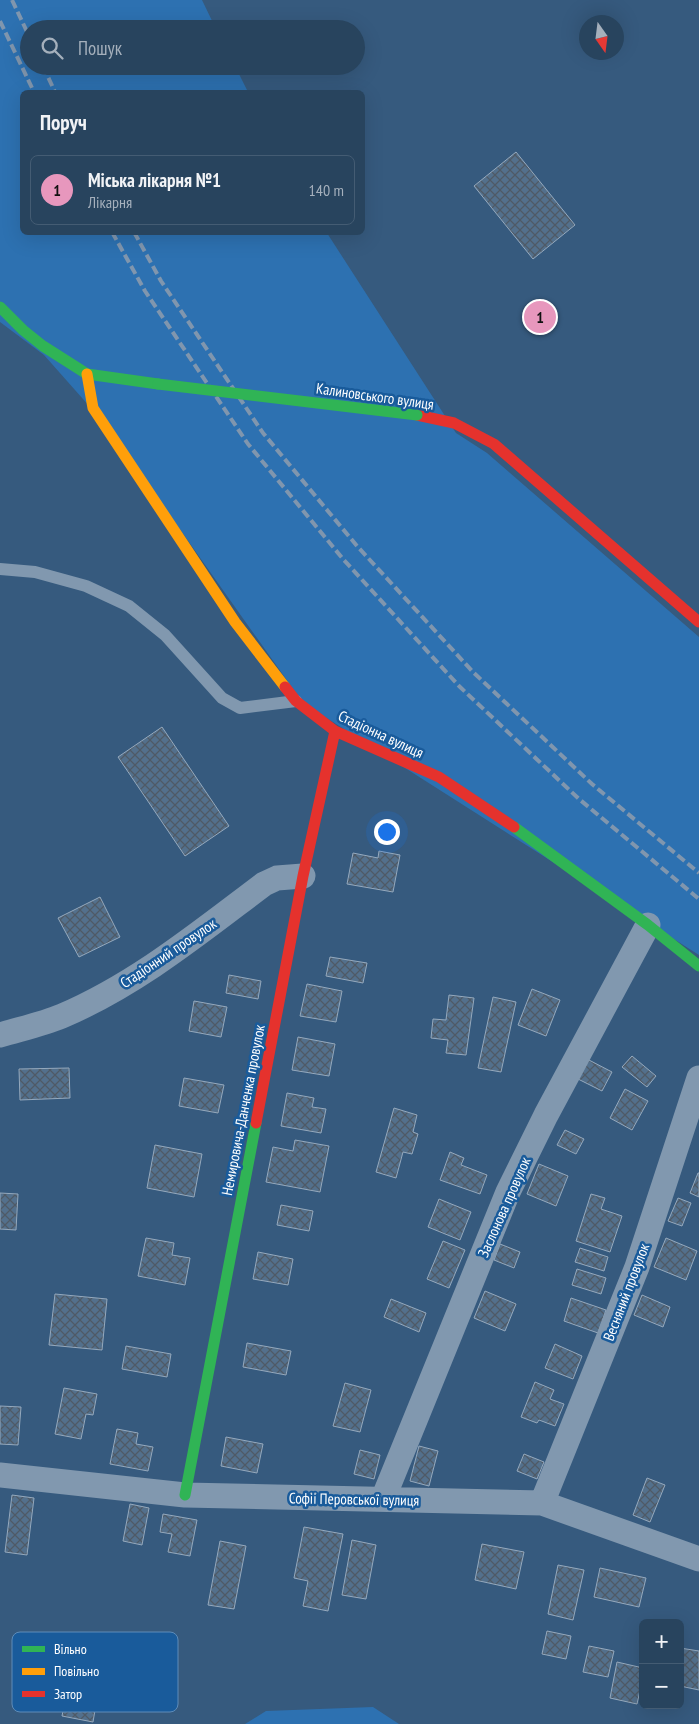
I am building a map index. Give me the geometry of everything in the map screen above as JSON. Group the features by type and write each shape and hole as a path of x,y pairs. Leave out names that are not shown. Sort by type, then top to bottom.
{"street":[{"name":"Калиновського вулиця","path":"0,307 23,330 43,346 88,374 417,416 454,423 494,444 699,622"},
{"name":"Стадіонна вулиця","path":"88,374 93,408 235,622 296,701 335,731 439,777 494,812 648,925 699,966"},
{"name":"Немировича-Данченка провулок","path":"185,1495 303,876 335,731"},
{"name":"Стадіонний провулок","path":"0,1035 62,1016 130,982 264,884 277,878 303,876"},
{"name":"Заслонова провулок","path":"382,1499 508,1192 546,1115 648,925"},
{"name":"Весняний провулок","path":"542,1503 637,1267 699,1078"},
{"name":"Софіі Перовської вулиця","path":"0,1475 185,1495 542,1503 699,1559"}],"lane":[{"path":"0,570 35,572 86,586 129,606 164,635 222,698 240,708 296,701"}],"shaded area":[{"path":"0,0 202,0 212,20 20,20 20,75 240,75 247,90 20,90 20,235 328,235 456,433 487,453 699,637 699,955 303,703 106,425 44,355 0,322"},
{"path":"373,1707 399,1724 245,1724 266,1711"}],"building":[{"path":"516,152 575,225 533,259 474,186"},
{"path":"162,727 229,826 185,856 118,757"},
{"path":"379,851 400,855 393,892 347,884 353,853 378,858"},
{"path":"100,897 120,937 79,957 58,918"},
{"path":"330,957 367,963 363,983 326,976"},
{"path":"229,975 261,981 258,999 226,993"},
{"path":"307,984 342,991 336,1022 300,1016"},
{"path":"532,989 560,1000 546,1036 518,1025"},
{"path":"449,995 474,998 466,1055 446,1053 448,1040 431,1038 433,1019 446,1020"},
{"path":"493,997 516,1002 501,1072 478,1068"},
{"path":"194,1001 227,1007 221,1037 189,1031"},
{"path":"298,1037 335,1044 329,1076 292,1070"},
{"path":"632,1056 656,1076 647,1087 622,1067"},
{"path":"587,1059 612,1072 602,1091 578,1079"},
{"path":"69,1068 70,1098 20,1100 19,1069"},
{"path":"184,1078 224,1085 218,1113 179,1106"},
{"path":"625,1089 648,1101 632,1130 610,1118"},
{"path":"287,1093 314,1098 312,1107 326,1109 321,1133 281,1126"},
{"path":"394,1108 417,1115 413,1132 418,1134 412,1154 403,1152 396,1178 376,1172"},
{"path":"565,1130 584,1139 576,1154 557,1145"},
{"path":"295,1140 329,1146 320,1192 266,1182 273,1147 293,1151"},
{"path":"155,1145 202,1154 194,1197 147,1188"},
{"path":"450,1152 464,1158 461,1165 487,1175 480,1194 440,1180"},
{"path":"539,1164 568,1176 556,1206 527,1194"},
{"path":"699,1173 699,1197 690,1193"},
{"path":"0,1193 18,1194 16,1230 0,1229"},
{"path":"591,1194 605,1198 601,1209 622,1216 610,1252 576,1241"},
{"path":"678,1198 691,1203 682,1226 668,1221"},
{"path":"439,1199 471,1212 460,1240 428,1227"},
{"path":"281,1205 313,1211 309,1231 277,1225"},
{"path":"146,1238 174,1243 172,1255 190,1258 185,1285 138,1276"},
{"path":"666,1238 697,1251 686,1280 654,1267"},
{"path":"443,1241 465,1250 449,1288 427,1279"},
{"path":"500,1244 520,1252 514,1268 494,1260"},
{"path":"580,1248 608,1257 604,1271 575,1262"},
{"path":"258,1252 293,1259 288,1285 253,1279"},
{"path":"577,1269 606,1278 601,1294 572,1285"},
{"path":"485,1291 516,1304 505,1331 474,1318"},
{"path":"55,1294 107,1299 102,1350 49,1345"},
{"path":"642,1295 670,1307 663,1327 634,1315"},
{"path":"571,1298 606,1310 598,1333 564,1321"},
{"path":"391,1299 426,1313 419,1332 384,1317"},
{"path":"247,1343 291,1351 286,1375 243,1367"},
{"path":"555,1344 582,1356 573,1379 545,1368"},
{"path":"126,1346 171,1354 167,1377 122,1369"},
{"path":"535,1382 554,1390 550,1399 564,1404 555,1426 539,1420 537,1423 521,1417"},
{"path":"345,1383 371,1390 360,1432 333,1426"},
{"path":"64,1388 97,1394 93,1415 86,1414 81,1439 55,1434"},
{"path":"0,1406 21,1407 18,1445 0,1444"},
{"path":"117,1429 138,1433 136,1444 153,1447 148,1471 110,1464"},
{"path":"226,1437 263,1444 257,1473 221,1466"},
{"path":"419,1446 438,1451 429,1486 410,1481"},
{"path":"360,1450 380,1455 374,1479 354,1474"},
{"path":"524,1454 544,1462 537,1479 517,1471"},
{"path":"647,1478 665,1485 650,1522 633,1515"},
{"path":"12,1495 34,1498 27,1555 5,1552"},
{"path":"130,1504 149,1508 142,1545 123,1541"},
{"path":"163,1514 197,1520 190,1556 168,1552 172,1534 160,1532"},
{"path":"304,1527 343,1534 328,1611 303,1606 308,1581 294,1578"},
{"path":"352,1540 376,1545 366,1599 342,1595"},
{"path":"220,1541 246,1546 234,1609 208,1605"},
{"path":"482,1544 524,1552 516,1589 475,1580"},
{"path":"558,1565 584,1570 573,1620 548,1614"},
{"path":"600,1568 646,1578 639,1607 594,1597"},
{"path":"547,1631 571,1636 566,1659 542,1654"},
{"path":"589,1646 614,1651 608,1677 583,1672"},
{"path":"684,1649 699,1651 699,1690 684,1687"},
{"path":"617,1662 639,1667 639,1695 637,1704 610,1698"},
{"path":"63,1712 95,1712 93,1722 62,1716"}],"railway":[{"path":"12,0 21,20"},
{"path":"0,21 20,63"},
{"path":"26,75 33,90"},
{"path":"47,75 54,90"},
{"path":"114,235 145,291 248,444 343,559 459,686 579,799 699,899"},
{"path":"136,235 161,281 263,433 357,546 473,672 592,784 699,873"}],"traffic: fast":[{"path":"0,307 23,330 43,346 87,374 158,384"},
{"path":"158,384 417,415"},
{"path":"514,827 648,925 699,966"},
{"path":"185,1495 256,1123"}],"traffic: slow":[{"path":"87,374 93,408 235,622 285,687"}],"traffic: jam":[{"path":"417,415 454,423 494,444 699,622"},
{"path":"285,687 296,701 335,731 439,777 514,827"},
{"path":"256,1123 303,876 335,731"}],"place":[{"name":"Міська лікарня №1","path":"540,317"}]}
